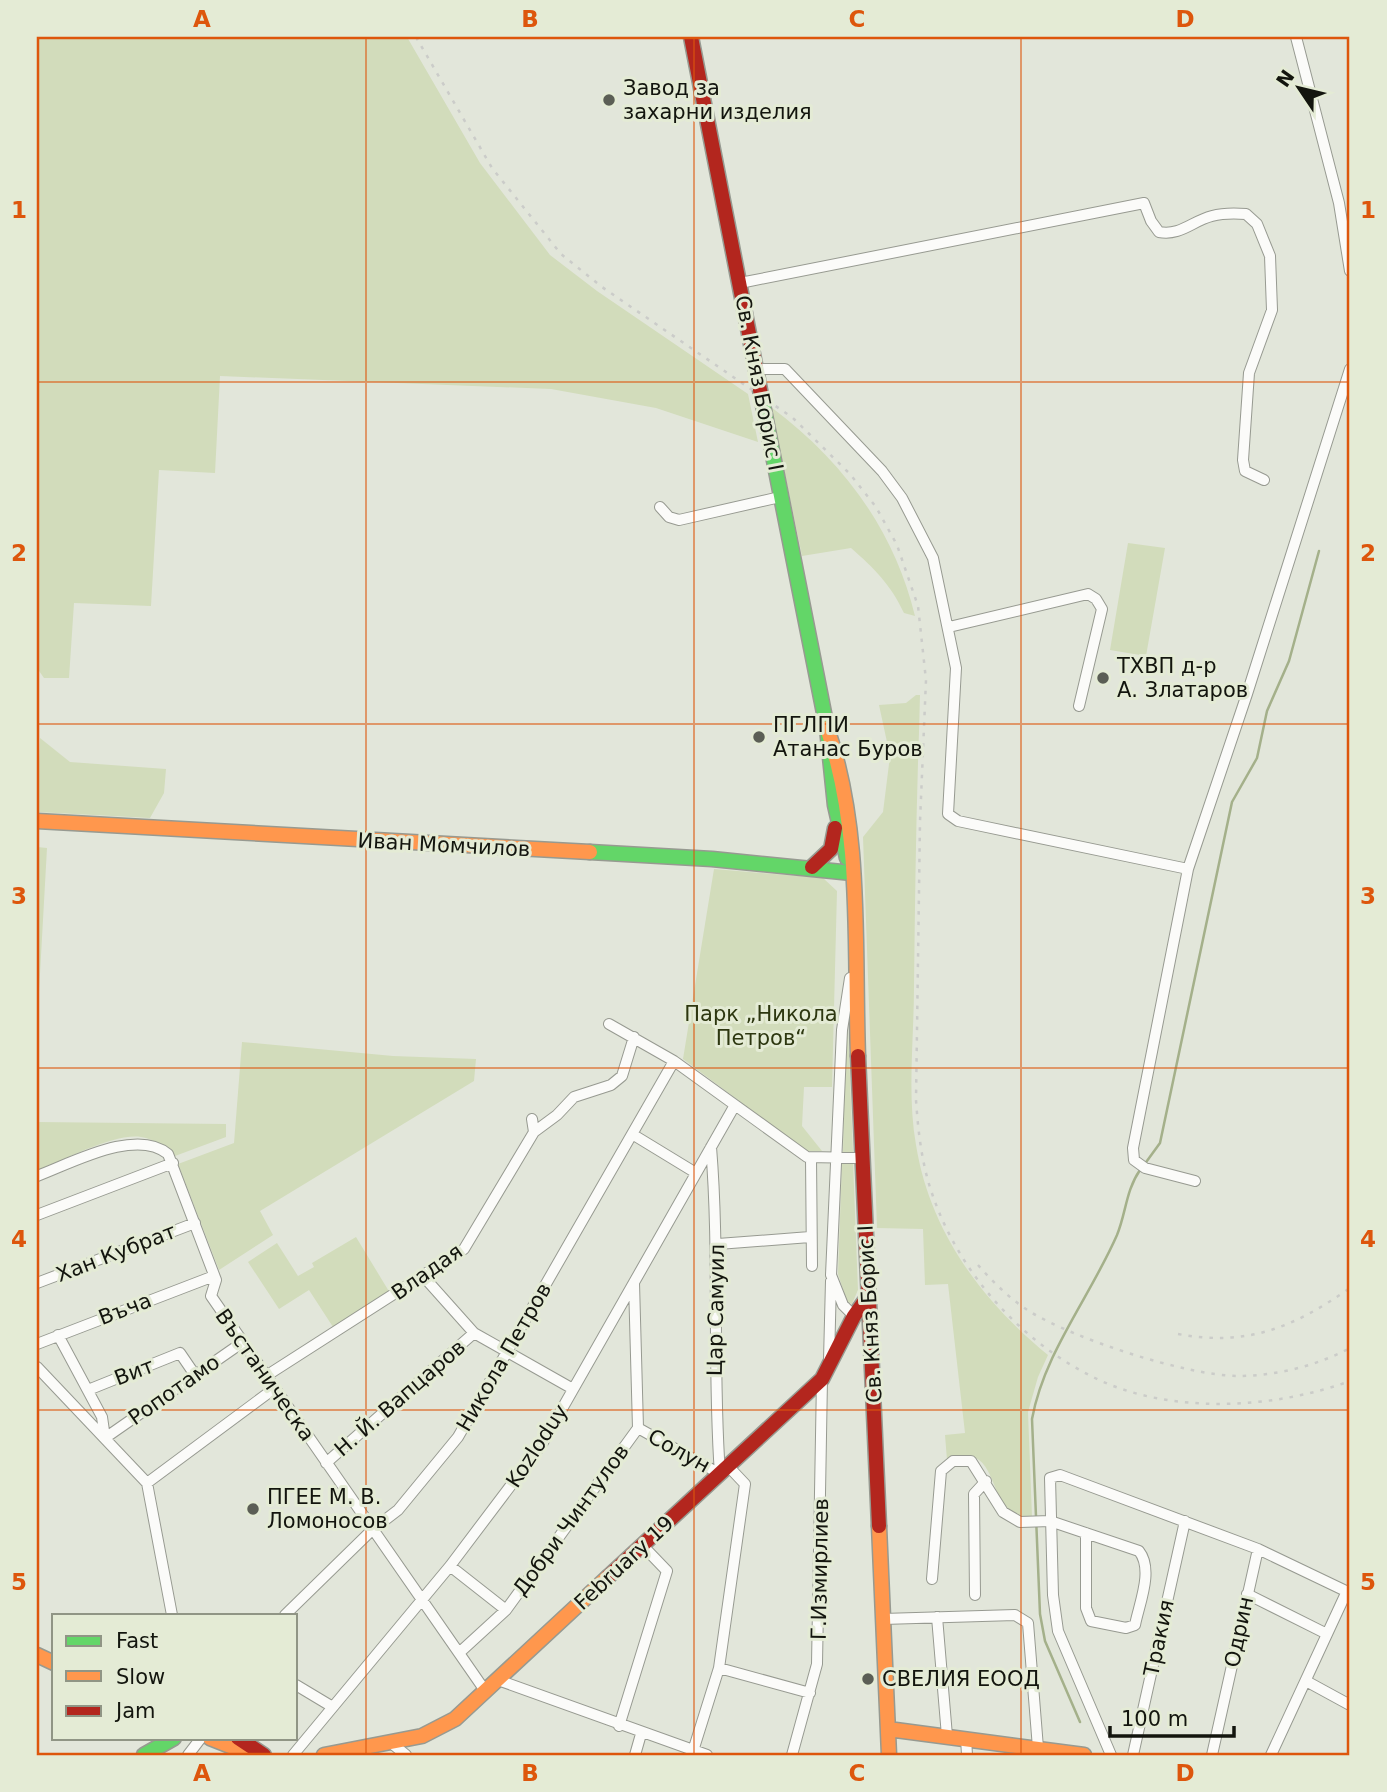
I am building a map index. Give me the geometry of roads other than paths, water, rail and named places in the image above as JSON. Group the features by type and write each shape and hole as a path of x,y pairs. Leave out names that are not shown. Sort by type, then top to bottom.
{"street":[{"name":"Св. Княз Борис I","path":"691,37 740,283 754,369 827,728 835,806 852,873"},
{"path":"1296,37 1339,203 1350,271"},
{"path":"740,283 1144,203 1159,232 1169,234 1181,232 1210,216 1246,214 1257,224 1270,256 1272,310 1249,373 1243,460 1245,471 1264,480"},
{"path":"754,369 785,369 889,480 924,536 933,558 956,668 948,814 958,821 1188,869"},
{"path":"1195,1181 1145,1168 1134,1160 1133,1148 1188,869 1350,369"},
{"path":"660,508 669,517 679,520 780,496"},
{"path":"949,627 1088,594 1096,598 1101,609 1079,706"},
{"name":"Св. Княз Борис I","path":"827,728 842,771 853,848 854,956 889,1755"},
{"path":"812,867 834,842 835,806"},
{"name":"Иван Момчилов","path":"37,821 812,867 852,873"},
{"path":"829,1364 842,1030 854,956"},
{"path":"609,1024 674,1061 811,1158 864,1158"},
{"path":"532,1119 534,1132 557,1115 574,1097 611,1085 622,1076 634,1037"},
{"name":"Никола Петров","path":"286,1614 372,1530 398,1510 458,1437 674,1061"},
{"name":"Kozloduy","path":"293,1755 450,1566 542,1444 735,1105"},
{"name":"Владая","path":"266,1376 464,1249 534,1132"},
{"path":"632,1134 696,1173"},
{"path":"37,1176 121,1144 160,1148 173,1163 37,1215"},
{"name":"Цар Самуил","path":"693,1751 719,1668 745,1484 724,1470 715,1407 718,1244 711,1147"},
{"path":"811,1158 812,1266"},
{"name":"Въстаническа","path":"173,1163 216,1280 211,1296 486,1692"},
{"name":"Хан Кубрат","path":"37,1283 195,1223"},
{"path":"718,1244 810,1237"},
{"path":"831,1275 843,1305 854,1316"},
{"name":"Въча","path":"37,1344 214,1276"},
{"path":"424,1276 474,1333 573,1389"},
{"name":"Добри Чинтулов","path":"459,1653 506,1610 638,1428 634,1283"},
{"name":"February 19","path":"324,1755 439,1730 486,1692 822,1379 854,1316 869,1295"},
{"name":"Н. Й. Вапцаров","path":"326,1463 474,1333"},
{"path":"58,1335 102,1418 105,1438"},
{"name":"Ропотамо","path":"105,1438 243,1342"},
{"name":"Вит","path":"88,1390 180,1353 195,1375"},
{"path":"37,1367 147,1483 172,1614"},
{"name":"Г.Измирлиев","path":"792,1755 817,1664 821,1571 822,1379"},
{"path":"147,1483 275,1388"},
{"name":"Солун","path":"638,1428 724,1470"},
{"path":"932,1579 941,1471 953,1461 971,1461 1003,1512 1020,1522 1050,1521 1086,1533 1139,1551 1143,1556 1146,1573 1135,1625 1126,1628 1091,1621 1086,1608 1086,1533"},
{"path":"1111,1755 1058,1631 1050,1521 1050,1478 1060,1475 1258,1549 1349,1592 1271,1755"},
{"path":"975,1595 974,1494 986,1481"},
{"name":"Тракия","path":"1133,1755 1185,1521"},
{"path":"618,1726 667,1571 643,1546"},
{"name":"Одрин","path":"1212,1755 1258,1549"},
{"path":"450,1566 506,1610"},
{"path":"1247,1594 1327,1634"},
{"path":"883,1619 1015,1615 1028,1623 1038,1748"},
{"path":"937,1617 947,1736"},
{"path":"719,1668 810,1693"},
{"path":"498,1680 618,1726 707,1755"},
{"path":"1306,1681 1350,1705"},
{"path":"298,1686 331,1706"},
{"path":"888,1729 1084,1755"},
{"path":"635,1755 641,1734"},
{"path":"966,1738 967,1755"},
{"path":"145,1755 157,1740"},
{"path":"145,1755 171,1740"},
{"path":"188,1755 199,1740"},
{"path":"216,1740 253,1755"},
{"path":"241,1740 264,1755"},
{"path":"390,1742 406,1755"}],"waterway":[{"path":"1144,1165 1160,1143 1232,802 1257,758 1267,711 1289,661 1319,551"},
{"path":"1080,1722 1045,1641 1040,1614 1032,1419 1047,1371 1117,1235 1132,1186 1140,1170"}],"railway":[{"path":"416,37 492,168 561,254 602,287 793,418 850,474 876,507 897,545 918,606 926,680 920,822 916,1100 918,1122 929,1184 940,1215 972,1272 992,1298 1040,1343 1066,1362 1124,1390 1189,1403 1222,1404 1289,1398 1350,1381"},
{"path":"978,1265 1015,1301 1049,1322 1130,1354 1189,1369 1237,1376 1266,1374 1310,1365 1350,1348"},
{"path":"1178,1334 1227,1338 1269,1330 1309,1313 1350,1288"}],"place":[{"name":"Завод за захарни изделия","path":"609,100"},
{"name":"ТХВП д-р А. Златаров","path":"1103,678"},
{"name":"ПГЛПИ Атанас Буров","path":"759,737"},
{"name":"ПГЕЕ М. В. Ломоносов","path":"253,1509"},
{"name":"СВЕЛИЯ ЕООД","path":"868,1679"}],"park label":[{"name":"Парк „Никола Петров“","path":"761,1026"}]}
